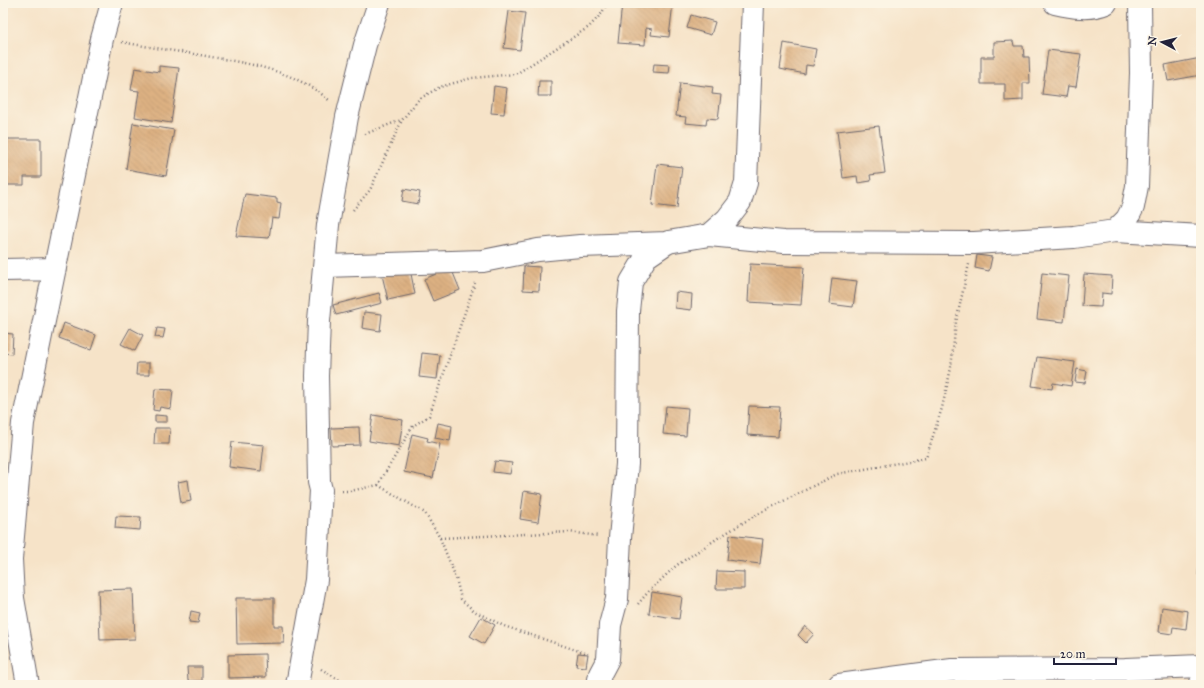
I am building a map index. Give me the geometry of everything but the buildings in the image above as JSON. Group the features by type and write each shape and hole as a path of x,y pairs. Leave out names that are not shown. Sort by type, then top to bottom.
{"street":[{"path":"28,685 13,598 11,559 11,476 24,423 102,39 112,3"},
{"path":"297,685 316,580 321,490 319,482 317,376 319,321 328,224 347,117 365,45 379,3"},
{"path":"709,235 727,219 740,202 746,182 753,3"},
{"path":"1056,3 1073,7 1099,6 1106,3"},
{"path":"1115,231 1127,219 1133,207 1137,186 1141,73 1140,3"},
{"path":"1137,186 1140,205 1145,219 1154,233"},
{"path":"325,266 483,261 538,250 580,246 668,242 709,235 784,242 974,244 1074,237 1115,231 1201,236"},
{"path":"598,685 600,674 608,658 610,625 617,599 620,538 627,464 628,310 631,282 646,257 668,242"},
{"path":"3,270 55,269"},
{"path":"839,685 952,670 1125,669 1201,666"}],"path":[{"path":"328,224 352,211 370,190 402,120 419,99 440,87 472,78 516,74 589,27 602,13 607,3"},
{"path":"102,39 252,64 289,75 321,93 347,117"},
{"path":"342,143 402,120"},
{"path":"635,607 649,590 677,565 756,516 837,474 926,458 942,408 951,368 956,322 974,244"},
{"path":"321,490 350,491 378,484 414,426 429,416 483,261"},
{"path":"378,484 425,514 440,538 456,578 461,599 474,611 504,626 608,658"},
{"path":"440,538 569,532 620,538"},
{"path":"303,657 348,685"}]}
